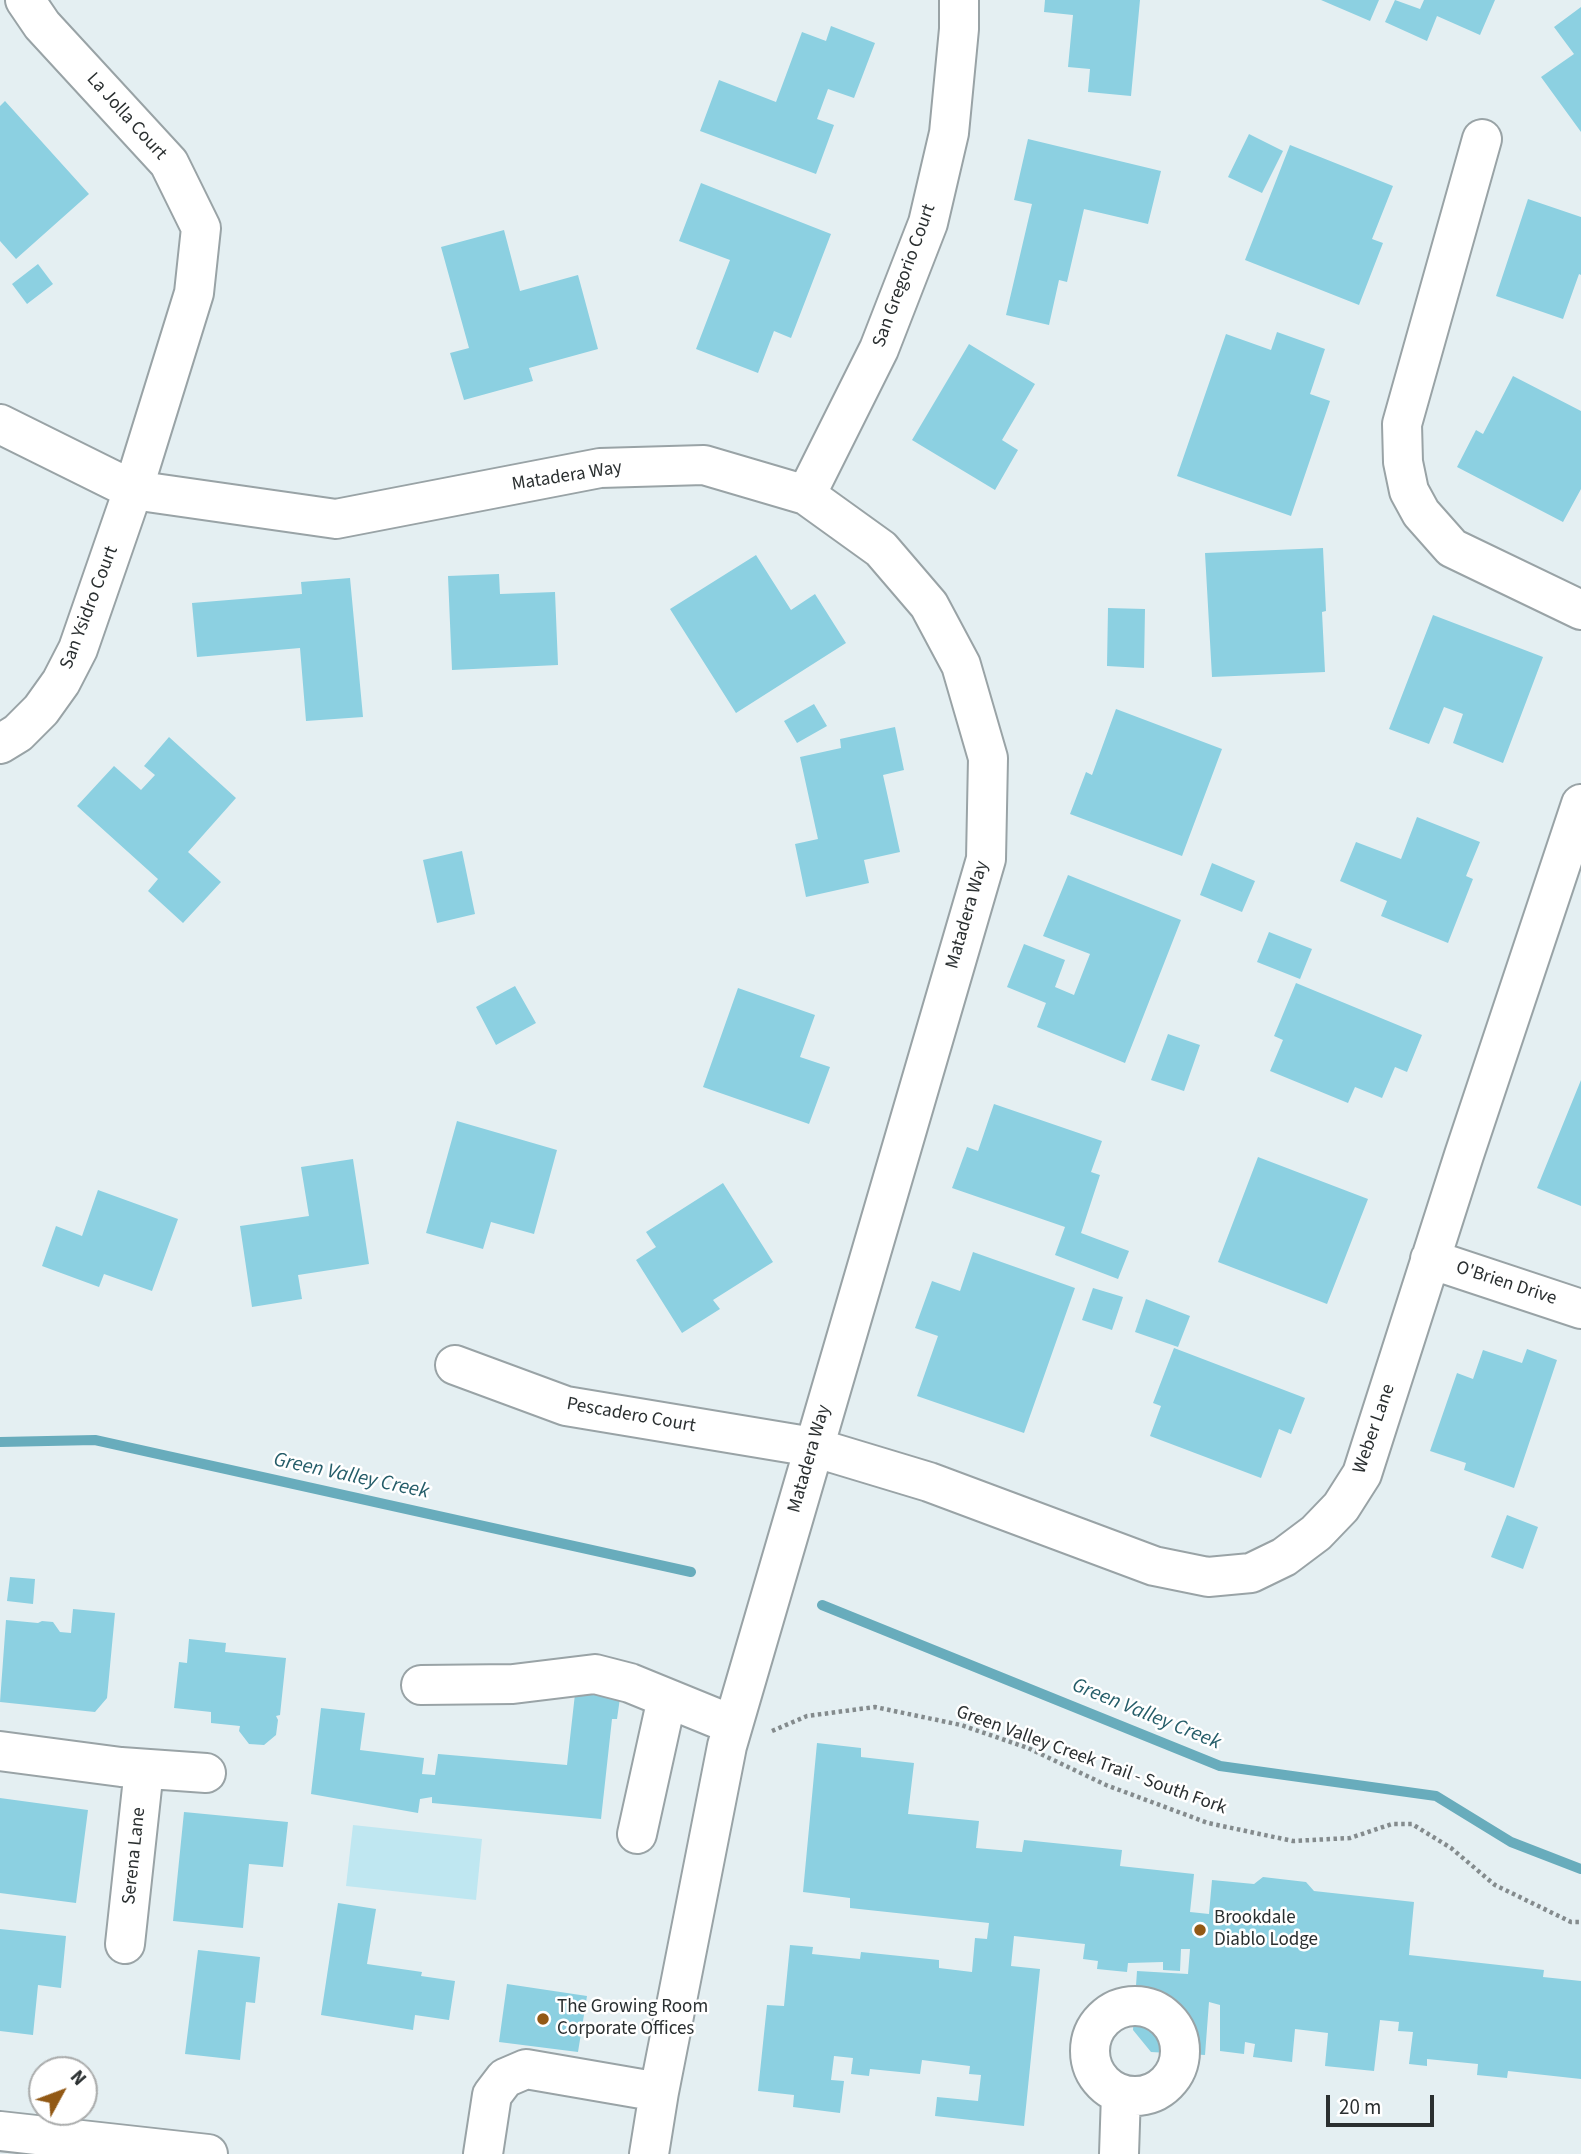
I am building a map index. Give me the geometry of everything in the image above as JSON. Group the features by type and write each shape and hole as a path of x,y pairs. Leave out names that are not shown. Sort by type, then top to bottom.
{"street":[{"name":"La Jolla Court","path":"25,0 42,25 169,163 201,228 194,293 132,490"},
{"name":"San Gregorio Court","path":"806,495 878,349 928,223 949,133 959,29 959,0"},
{"path":"1482,139 1402,424 1403,462 1409,491 1421,513 1452,548 1581,610"},
{"name":"Matadera Way","path":"0,424 132,490 336,519 600,468 704,465 806,495 881,549 929,605 961,666 988,758 986,859 727,1746 649,2154"},
{"name":"San Ysidro Court","path":"0,744 18,733 41,710 61,682 78,649 132,490"},
{"name":"Weber Lane","path":"813,1447 929,1482 1154,1566 1208,1577 1251,1573 1284,1557 1316,1533 1341,1507 1362,1474 1430,1259 1581,804"},
{"name":"O'Brien Drive","path":"1430,1259 1581,1309"},
{"name":"Pescadero Court","path":"455,1365 566,1406 813,1447"},
{"path":"421,1685 513,1684 594,1674 630,1683 733,1725"},
{"path":"638,1834 667,1698"},
{"path":"0,1751 144,1769 206,1773"},
{"name":"Serena Lane","path":"125,1944 144,1769"},
{"path":"1127,2007 1156,2012 1168,2022 1179,2043 1175,2073 1160,2089 1137,2096 1121,2094 1108,2087 1097,2076 1091,2061 1095,2031 1105,2018 1127,2007"},
{"path":"483,2154 492,2095 505,2078 526,2069 659,2092"},
{"path":"1119,2154 1121,2094"},
{"path":"0,2130 208,2154"}],"path":[{"name":"Green Valley Creek Trail - South Fork","path":"733,1725 771,1731 807,1716 875,1707 961,1724 1028,1748 1106,1785 1208,1823 1293,1840 1350,1838 1392,1824 1412,1824 1451,1849 1495,1885 1571,1922 1581,1922"}],"shaded area":[{"path":"353,1825 482,1839 476,1900 346,1886"}],"building":[{"path":"1045,0 1140,0 1131,96 1088,92 1090,69 1068,67 1073,15 1044,12"},
{"path":"1321,0 1379,0 1370,21"},
{"path":"1395,0 1420,9 1424,0 1495,0 1480,35 1437,16 1427,41 1385,22"},
{"path":"1581,7 1581,132 1541,77 1574,54 1554,27"},
{"path":"831,26 875,43 854,98 828,89 817,119 834,125 816,174 700,131 719,80 776,102 802,32 826,41"},
{"path":"5,101 89,194 16,259 0,241 0,106"},
{"path":"1249,134 1283,151 1262,193 1228,177"},
{"path":"1028,139 1161,171 1148,224 1084,209 1067,282 1059,280 1049,325 1006,315 1032,204 1014,200"},
{"path":"1290,145 1393,186 1372,239 1383,243 1359,305 1245,260"},
{"path":"701,183 831,234 791,338 774,331 758,373 696,349 730,260 679,241"},
{"path":"1528,199 1581,217 1581,275 1579,274 1563,319 1496,296"},
{"path":"504,230 520,291 578,275 598,349 529,368 533,381 464,400 450,353 469,348 441,247"},
{"path":"38,264 53,284 27,304 12,284"},
{"path":"1277,332 1325,349 1310,394 1330,401 1291,516 1177,476 1226,334 1271,350"},
{"path":"969,344 1035,384 1002,440 1018,450 995,490 912,440"},
{"path":"1513,376 1581,411 1581,489 1563,522 1457,467 1476,430 1483,434"},
{"path":"1323,548 1325,672 1212,677 1205,553"},
{"path":"756,555 791,610 815,594 846,643 736,713 670,609"},
{"path":"499,574 500,594 555,592 558,665 452,670 448,576"},
{"path":"350,578 363,717 306,721 300,648 197,657 192,603 302,594 301,582"},
{"path":"1108,608 1145,609 1144,668 1107,666"},
{"path":"1433,615 1543,657 1503,763 1453,743 1463,714 1444,707 1429,744 1389,729"},
{"path":"814,704 827,726 797,743 784,721"},
{"path":"1116,709 1222,749 1182,856 1070,814 1086,772 1092,775"},
{"path":"895,727 904,770 883,775 900,852 864,860 869,883 806,897 795,844 818,839 800,757 841,748 840,739"},
{"path":"169,737 236,798 188,852 221,882 183,923 148,891 158,879 77,806 114,766 141,790 155,775 144,766"},
{"path":"1417,817 1480,842 1466,876 1473,879 1448,943 1381,916 1387,901 1340,881 1356,842 1401,859"},
{"path":"462,851 475,914 437,923 423,860"},
{"path":"1212,863 1255,881 1242,912 1200,895"},
{"path":"1068,875 1181,920 1125,1063 1037,1027 1046,1003 1007,987 1024,944 1065,960 1055,987 1074,995 1090,954 1043,936"},
{"path":"1269,932 1312,949 1300,979 1257,962"},
{"path":"1296,983 1422,1035 1407,1072 1395,1067 1382,1098 1355,1087 1348,1103 1270,1071 1283,1040 1274,1036"},
{"path":"515,986 536,1023 496,1045 476,1007"},
{"path":"738,988 815,1015 800,1057 830,1067 809,1124 703,1087"},
{"path":"1168,1034 1200,1045 1184,1091 1151,1080"},
{"path":"1581,1080 1581,1206 1537,1188"},
{"path":"994,1104 1102,1141 1091,1172 1100,1175 1081,1233 1129,1251 1118,1279 1055,1255 1065,1227 952,1188 967,1147 978,1151"},
{"path":"457,1121 557,1150 534,1234 491,1222 483,1249 426,1233"},
{"path":"1258,1157 1368,1199 1327,1304 1218,1262"},
{"path":"353,1159 369,1264 298,1275 302,1299 252,1307 240,1226 309,1216 301,1167"},
{"path":"723,1183 773,1262 713,1300 720,1309 682,1333 636,1260 656,1247 646,1232"},
{"path":"98,1190 178,1219 152,1291 104,1274 99,1287 42,1266 56,1226 82,1236"},
{"path":"973,1252 1075,1288 1024,1433 917,1396 938,1336 915,1328 932,1281 960,1291"},
{"path":"1093,1288 1123,1297 1112,1330 1082,1320"},
{"path":"1146,1299 1190,1316 1178,1347 1135,1332"},
{"path":"1174,1348 1305,1398 1291,1434 1279,1429 1261,1478 1150,1436 1161,1406 1153,1403"},
{"path":"1527,1349 1557,1360 1514,1488 1464,1470 1466,1463 1430,1451 1457,1373 1473,1379 1483,1350 1522,1363"},
{"path":"1507,1515 1538,1527 1523,1569 1491,1557"},
{"path":"10,1577 35,1579 33,1604 7,1601"},
{"path":"73,1609 115,1613 107,1698 95,1712 0,1702 6,1620 53,1622 60,1632 71,1633"},
{"path":"189,1639 226,1643 225,1652 286,1658 280,1715 276,1716 276,1735 264,1745 249,1744 239,1731 240,1726 211,1723 211,1712 174,1708 179,1662 187,1663"},
{"path":"576,1685 621,1691 617,1719 612,1719 601,1819 432,1803 432,1797 420,1799 418,1813 311,1794 321,1708 365,1713 360,1750 424,1758 422,1774 435,1775 438,1754 567,1765"},
{"name":"Brookdale Diablo Lodge","path":"817,1743 861,1748 861,1757 914,1763 908,1814 979,1821 976,1848 1022,1852 1024,1840 1122,1850 1120,1866 1194,1874 1190,1912 1209,1914 1212,1880 1254,1884 1263,1877 1306,1882 1314,1891 1414,1902 1409,1955 1544,1970 1543,1977 1581,1981 1581,2079 1508,2071 1507,2078 1477,2075 1478,2064 1427,2059 1427,2066 1409,2064 1413,2032 1398,2031 1399,2022 1380,2020 1374,2071 1325,2066 1328,2033 1295,2029 1292,2062 1253,2057 1255,2044 1245,2042 1244,2054 1220,2051 1220,2005 1209,2002 1205,2055 1151,2052 1133,2030 1137,1971 1188,1974 1190,1949 1181,1949 1180,1971 1163,1970 1163,1962 1128,1963 1127,1972 1097,1969 1098,1961 1083,1959 1085,1944 1014,1936 1011,1966 1040,1969 1024,2126 935,2116 937,2097 978,2101 981,2075 969,2074 970,2066 922,2060 920,2074 870,2069 869,2076 851,2074 853,2058 834,2056 831,2080 844,2081 840,2113 793,2107 794,2095 758,2091 767,2005 784,2006 790,1945 813,1947 812,1954 860,1959 861,1952 939,1960 939,1968 972,1972 975,1938 987,1939 989,1923 850,1908 850,1898 803,1892"},
{"path":"0,1798 88,1810 76,1903 0,1893"},
{"path":"184,1812 288,1822 283,1867 249,1864 243,1928 173,1921"},
{"path":"338,1903 376,1909 367,1964 422,1972 421,1976 455,1981 449,2020 415,2015 413,2030 321,2015"},
{"path":"0,1929 66,1936 61,1988 38,1985 33,2035 0,2031"},
{"path":"198,1950 260,1957 255,2003 246,2002 240,2060 185,2054"},
{"name":"The Growing Room Corporate Offices","path":"507,1984 587,1996 578,2052 499,2042"}],"waterway":[{"name":"Green Valley Creek","path":"0,1442 95,1440 691,1572"},
{"name":"Green Valley Creek","path":"822,1605 1220,1766 1436,1796 1511,1842 1581,1869"}],"place":[{"name":"Brookdale Diablo Lodge","path":"1200,1930"},
{"name":"The Growing Room Corporate Offices","path":"543,2019"}]}
